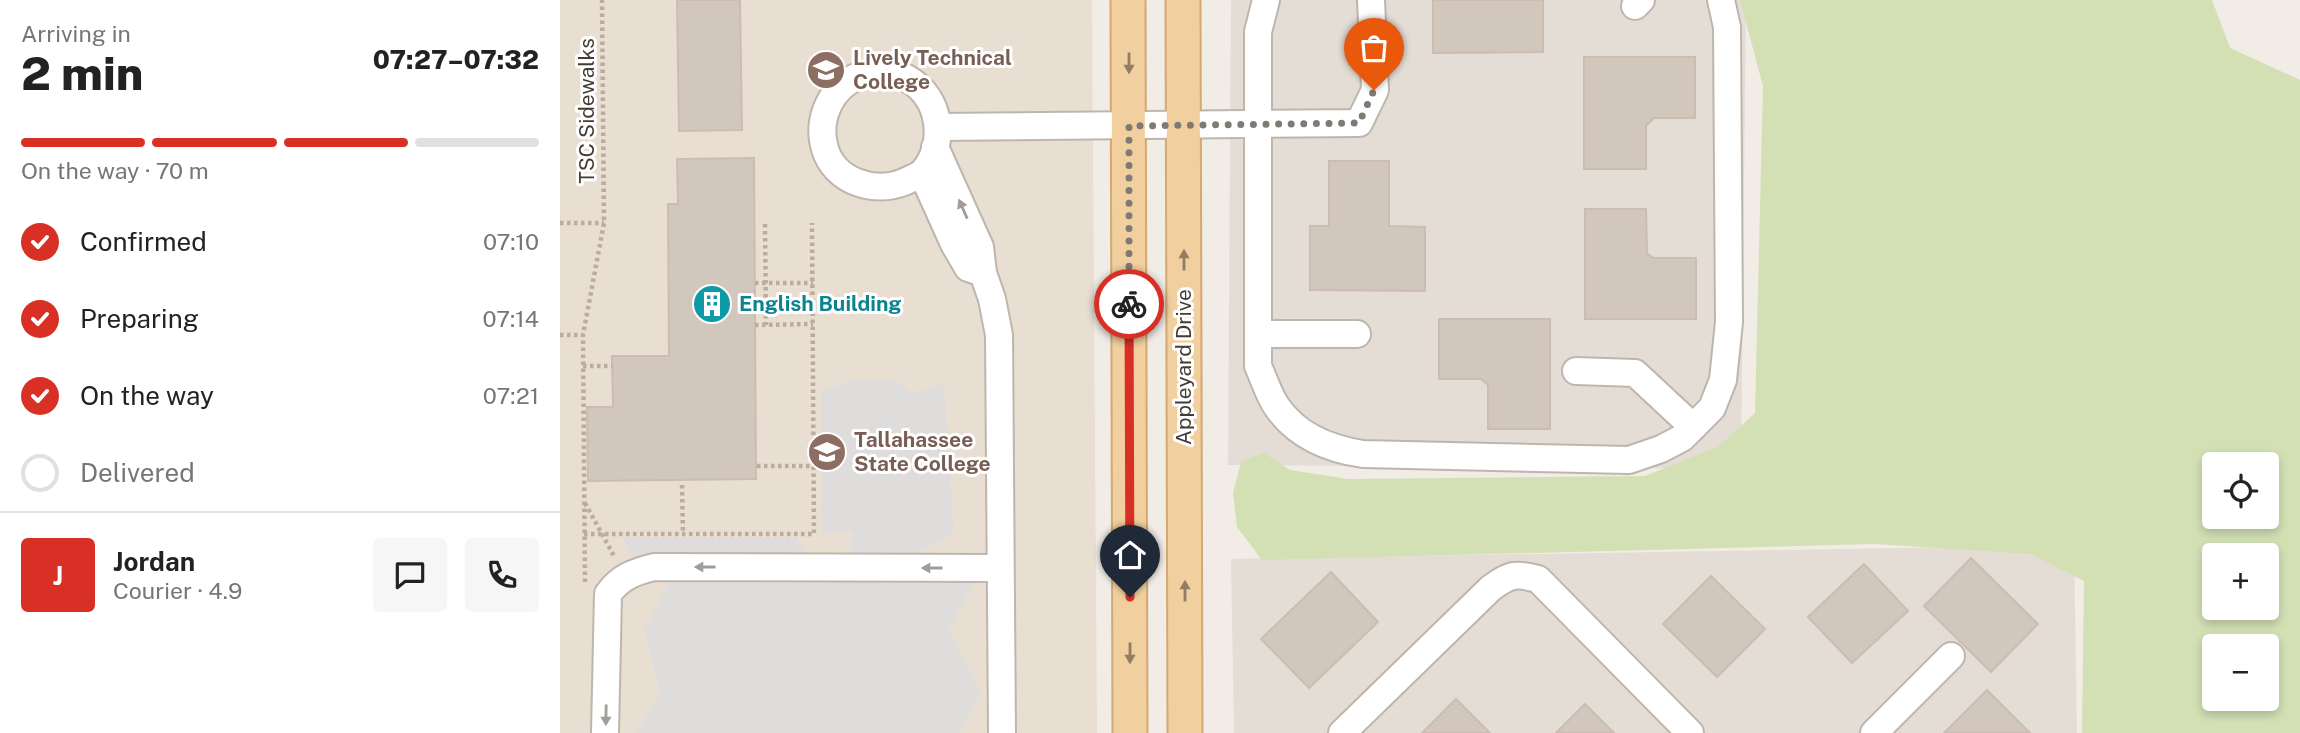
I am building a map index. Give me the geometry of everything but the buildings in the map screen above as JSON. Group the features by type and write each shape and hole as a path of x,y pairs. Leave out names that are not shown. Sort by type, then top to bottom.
{"main road":[{"path":"1128,0 1130,733"},
{"name":"Appleyard Drive","path":"1183,0 1185,733"}],"street":[{"path":"1266,0 1258,32 1258,366 1276,407 1303,433 1336,450 1363,454 1629,460 1661,449 1682,438 1712,408 1723,380 1729,322 1727,27 1721,0"},
{"path":"937,137 1129,126 1359,123 1374,90 1371,0"},
{"path":"937,137 922,173 893,186 872,187 853,181 837,168 826,151 822,132 823,117 831,98 845,83 863,74 888,72 907,78 923,90 934,107 937,137 980,247 983,273 992,299 999,335 1002,733"},
{"path":"922,173 954,244 968,268 983,273"},
{"path":"1258,334 1357,334"},
{"path":"1576,371 1634,373 1693,427"},
{"path":"605,733 608,594 615,583 632,572 654,567 1000,568"},
{"path":"1342,733 1491,588 1508,576 1523,575 1538,579 1690,733"},
{"path":"1874,733 1951,656"}],"path":[{"name":"TSC Sidewalks","path":"585,587 583,335 604,223 602,0"},
{"path":"560,223 604,223"},
{"path":"765,223 766,325"},
{"path":"584,534 814,534 812,223"},
{"path":"755,283 813,283"},
{"path":"755,325 813,324"},
{"path":"560,335 583,335"},
{"path":"583,366 612,366"},
{"path":"757,466 814,466"},
{"path":"682,485 682,534"},
{"name":"TSC Sidewalks","path":"584,502 626,577"}],"shaded area":[{"name":"Tallahassee State College","path":"560,0 1092,0 1097,733 560,733"},
{"path":"1231,0 1746,0 1741,469 1228,465"},
{"path":"851,380 896,380 912,394 944,383 954,532 914,556 981,568 949,631 981,693 959,733 636,733 660,694 644,630 676,567 640,570 622,537 797,538 814,567 852,567 852,532 822,533 821,392"},
{"path":"2074,545 2077,733 1234,733 1231,559"}],"green space":[{"path":"1740,0 2212,0 2230,48 2300,80 2300,733 2082,733 2084,581 2031,554 1875,544 1262,560 1237,527 1233,493 1241,462 1264,453 1290,470 1348,479 1645,476 1718,447 1755,413 1763,86"}],"way so far":[{"path":"1129,304 1129,126 1359,123 1374,90"}],"place":[{"name":"Lively Technical College","path":"826,70"},
{"name":"English Building","path":"712,304"},
{"name":"Tallahassee State College","path":"827,452"}],"route":[{"path":"1129,304 1130,597"}]}
